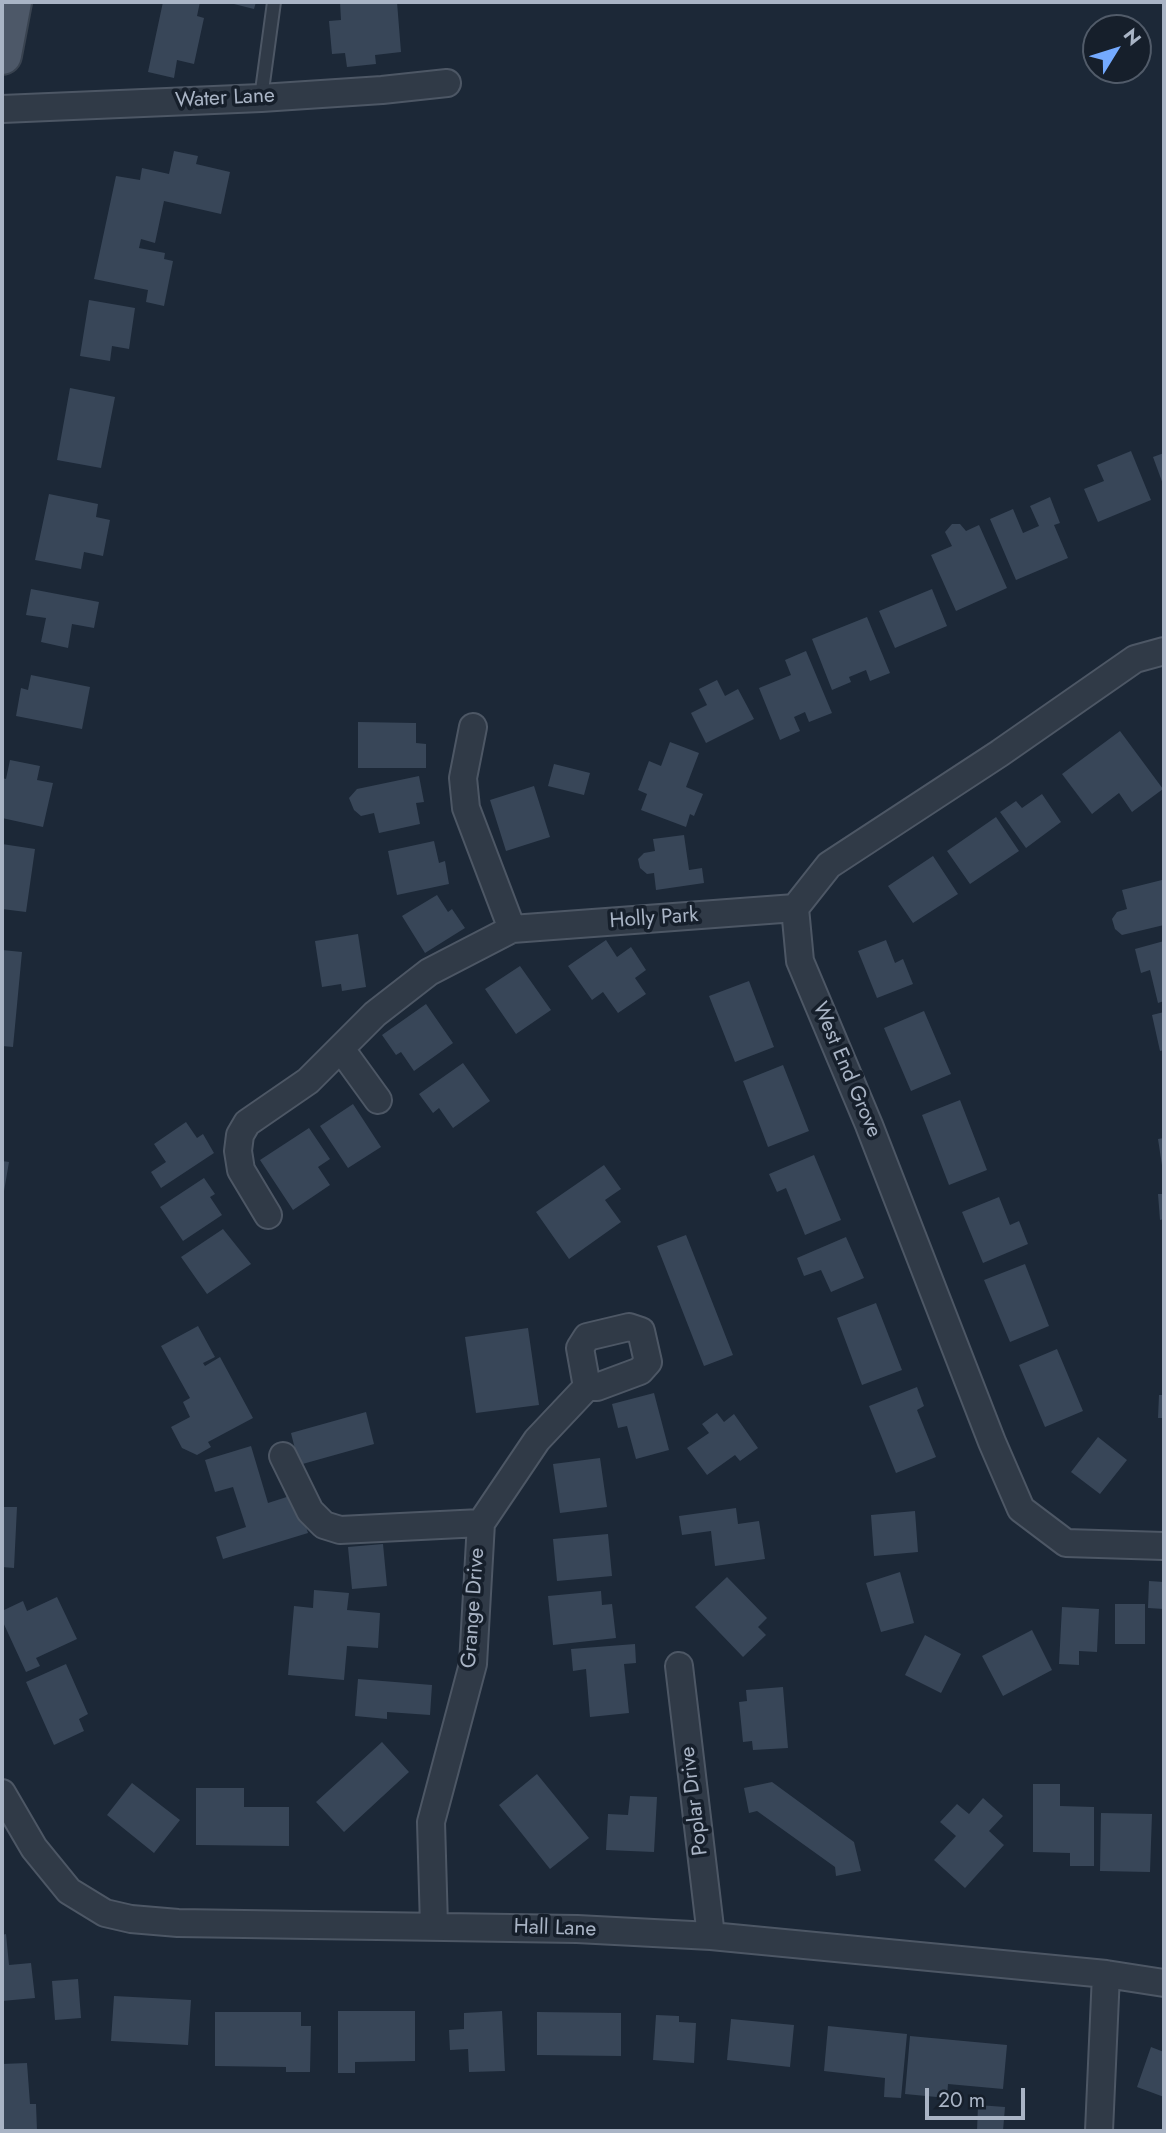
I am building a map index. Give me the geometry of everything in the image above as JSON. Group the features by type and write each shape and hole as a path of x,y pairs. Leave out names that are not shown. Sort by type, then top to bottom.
{"main road":[{"path":"2,54 12,2"}],"street":[{"name":"Water Lane","path":"2,109 261,98 447,83"},
{"path":"795,908 829,865 1000,753 1135,659 1158,650 1164,651"},
{"path":"473,727 463,778 466,808 512,929"},
{"name":"Holly Park","path":"268,1215 241,1170 238,1151 240,1135 247,1123 308,1080 375,1014 429,972 512,929 795,908"},
{"name":"West End Grove","path":"795,908 800,961 869,1125 1021,1509 1066,1543 1164,1546"},
{"path":"341,1049 378,1100"},
{"path":"481,1523 537,1440 587,1387"},
{"name":"Grange Drive","path":"283,1456 310,1511 324,1525 340,1530 481,1523 473,1664 431,1822 434,1926"},
{"name":"Poplar Drive","path":"679,1666 711,1936"},
{"name":"Hall Lane","path":"2,1793 34,1848 69,1891 105,1913 131,1919 178,1923 577,1929 711,1936 1106,1974 1164,1983"},
{"path":"1099,2131 1106,1974"}],"lane":[{"path":"261,98 274,2"}],"building":[{"path":"163,2 200,2 197,16 204,18 194,64 177,60 174,78 148,72"},
{"path":"226,2 256,2 254,9"},
{"path":"340,2 397,2 401,52 375,55 376,64 347,67 345,53 332,54 329,21 341,20"},
{"path":"174,151 198,156 196,164 230,172 221,214 164,201 155,243 141,239 139,248 165,253 164,259 173,261 164,306 146,302 148,290 94,279 116,176 140,180 142,168 169,174"},
{"path":"89,300 135,308 129,349 112,346 110,361 80,356"},
{"path":"70,388 115,397 101,468 57,460"},
{"path":"1131,451 1151,500 1098,522 1084,489 1104,481 1097,465"},
{"path":"1164,453 1164,487 1153,457"},
{"path":"49,494 98,504 96,517 110,520 103,556 84,552 81,569 35,560"},
{"path":"1050,497 1060,523 1054,525 1068,558 1016,580 990,519 1013,509 1023,533 1039,526 1030,506"},
{"path":"952,524 960,524 966,531 979,525 1007,588 956,611 931,555 952,546 945,532"},
{"path":"31,589 99,602 94,628 72,624 68,648 41,642 46,618 26,615"},
{"path":"932,589 947,626 895,648 879,611"},
{"path":"867,617 890,673 870,681 866,670 849,677 851,682 832,690 812,639"},
{"path":"806,651 832,713 809,722 805,712 794,717 800,731 780,740 759,688 791,675 785,660"},
{"path":"31,675 90,687 82,729 16,716 21,688 28,690"},
{"path":"717,680 725,696 738,689 754,719 706,743 691,713 707,705 699,689"},
{"path":"358,722 416,723 416,743 426,744 426,768 358,768"},
{"path":"1120,731 1163,789 1132,812 1119,793 1092,814 1062,774"},
{"path":"670,742 699,753 686,787 703,794 694,816 690,814 686,827 641,810 647,794 638,790 649,761 661,766"},
{"path":"10,760 40,766 37,780 53,783 43,827 2,818 2,778 6,779"},
{"path":"554,764 590,773 584,795 548,786"},
{"path":"419,776 424,802 416,803 420,824 379,833 374,813 361,816 354,810 349,798 357,789"},
{"path":"534,786 550,837 506,851 490,800"},
{"path":"1042,794 1061,822 1026,848 1000,812 1016,801 1022,808"},
{"path":"996,817 1019,851 970,884 947,851"},
{"path":"684,835 689,870 702,868 704,883 656,890 654,873 647,874 640,868 638,859 644,853 655,851 653,839"},
{"path":"434,841 439,863 445,861 449,884 397,895 388,851"},
{"path":"2,844 35,849 26,912 2,909"},
{"path":"933,856 958,894 913,923 888,886"},
{"path":"1162,880 1164,925 1122,935 1115,929 1112,919 1117,912 1127,909 1122,890"},
{"path":"437,895 448,912 452,909 465,928 425,953 402,916"},
{"path":"358,934 366,987 342,991 341,984 322,987 315,941"},
{"path":"606,940 617,957 631,947 646,970 635,978 646,994 618,1013 603,992 592,1000 568,966"},
{"path":"886,940 895,963 903,959 913,984 877,998 858,951"},
{"path":"1164,941 1164,1001 1158,1003 1150,970 1141,973 1135,949"},
{"path":"2,950 22,952 13,1047 2,1046"},
{"path":"520,966 551,1010 516,1034 485,989"},
{"path":"749,981 774,1047 735,1062 709,996"},
{"path":"426,1004 453,1043 414,1071 401,1052 396,1055 382,1035"},
{"path":"924,1011 951,1074 911,1091 884,1028"},
{"path":"1164,1012 1164,1050 1160,1051 1152,1015"},
{"path":"463,1063 490,1101 453,1128 439,1108 433,1113 419,1094"},
{"path":"783,1065 809,1131 768,1147 743,1081"},
{"path":"960,1100 987,1170 949,1185 922,1115"},
{"path":"353,1104 381,1147 348,1168 320,1126"},
{"path":"186,1122 197,1138 203,1134 214,1153 161,1188 151,1172 166,1162 154,1144"},
{"path":"309,1128 330,1159 318,1167 330,1185 293,1210 260,1160"},
{"path":"1164,1138 1164,1172 1163,1172 1158,1139"},
{"path":"814,1155 841,1220 805,1235 786,1188 777,1192 769,1174"},
{"path":"2,1161 9,1162 3,1197 2,1197"},
{"path":"604,1165 621,1189 605,1200 621,1222 569,1259 536,1212"},
{"path":"204,1178 215,1194 210,1197 222,1215 183,1241 160,1207"},
{"path":"1158,1194 1164,1194 1164,1219 1160,1220"},
{"path":"999,1197 1010,1225 1019,1221 1028,1244 983,1263 962,1212"},
{"path":"223,1229 251,1264 207,1294 181,1257"},
{"path":"686,1235 733,1355 704,1366 657,1246"},
{"path":"846,1237 864,1278 831,1292 821,1270 804,1276 797,1258"},
{"path":"1025,1264 1049,1326 1010,1342 984,1280"},
{"path":"876,1303 902,1370 862,1385 837,1318"},
{"path":"198,1326 215,1357 203,1363 205,1366 220,1357 253,1418 208,1442 211,1447 197,1455 182,1448 171,1427 190,1417 183,1402 190,1398 161,1346"},
{"path":"528,1328 539,1405 476,1413 465,1337"},
{"path":"1057,1349 1083,1411 1045,1427 1019,1365"},
{"path":"917,1387 924,1406 917,1410 936,1457 896,1473 869,1406"},
{"path":"654,1393 669,1450 636,1459 627,1426 618,1428 612,1404"},
{"path":"1159,1395 1164,1395 1164,1418 1158,1418"},
{"path":"366,1412 374,1444 299,1465 291,1433"},
{"path":"717,1413 724,1422 734,1414 758,1448 740,1461 735,1455 707,1475 687,1448 709,1433 702,1424"},
{"path":"1098,1437 1127,1460 1100,1494 1071,1472"},
{"path":"251,1446 268,1503 296,1494 308,1533 223,1559 216,1537 246,1527 233,1487 215,1492 205,1460"},
{"path":"600,1458 607,1507 560,1513 553,1464"},
{"path":"2,1507 17,1507 14,1568 2,1567"},
{"path":"736,1508 738,1524 759,1521 765,1559 715,1566 711,1531 682,1535 679,1516"},
{"path":"915,1511 918,1552 874,1556 871,1515"},
{"path":"608,1534 612,1576 557,1581 553,1539"},
{"path":"383,1544 387,1586 352,1589 348,1547"},
{"path":"900,1572 914,1623 881,1632 866,1583"},
{"path":"727,1577 767,1618 758,1627 766,1635 743,1657 695,1607"},
{"path":"1149,1581 1164,1582 1164,1609 1148,1608"},
{"path":"314,1590 349,1593 347,1610 380,1613 378,1648 347,1646 344,1680 288,1675 294,1606 313,1608"},
{"path":"601,1591 602,1605 612,1604 616,1638 553,1645 548,1596"},
{"path":"57,1597 77,1639 36,1658 40,1666 26,1672 2,1620 2,1611 23,1601 27,1611"},
{"path":"1115,1604 1145,1604 1145,1644 1115,1644"},
{"path":"1062,1607 1099,1609 1097,1652 1079,1651 1079,1665 1059,1664"},
{"path":"1032,1630 1052,1670 1003,1696 982,1656"},
{"path":"925,1635 961,1654 941,1693 905,1675"},
{"path":"635,1644 636,1663 624,1664 629,1713 590,1717 586,1669 573,1671 571,1649"},
{"path":"66,1664 88,1714 79,1719 84,1731 54,1745 26,1682"},
{"path":"358,1679 432,1685 430,1715 387,1712 387,1719 355,1716"},
{"path":"783,1687 788,1748 753,1750 752,1741 743,1742 739,1702 747,1701 746,1690"},
{"path":"382,1742 409,1772 344,1832 316,1802"},
{"path":"537,1774 589,1838 550,1869 499,1805"},
{"path":"772,1782 854,1842 861,1871 836,1876 835,1867 757,1811 749,1813 744,1788"},
{"path":"132,1783 180,1820 154,1853 107,1815"},
{"path":"1033,1784 1060,1784 1060,1806 1094,1807 1094,1866 1070,1866 1070,1853 1033,1852"},
{"path":"196,1788 244,1788 244,1807 289,1807 289,1846 196,1845"},
{"path":"630,1796 657,1797 654,1852 606,1850 608,1814 628,1815"},
{"path":"983,1798 1003,1816 989,1831 1004,1845 965,1888 934,1860 956,1836 940,1822 957,1804 969,1814"},
{"path":"1101,1813 1152,1814 1150,1872 1100,1871"},
{"path":"6,1934 9,1965 31,1963 35,1998 2,2001 2,1935"},
{"path":"78,1979 81,2018 55,2020 52,1981"},
{"path":"114,1996 191,2000 188,2045 111,2041"},
{"path":"338,2011 415,2011 415,2061 355,2062 355,2073 338,2073"},
{"path":"502,2011 505,2071 469,2072 468,2049 450,2050 449,2030 464,2029 464,2013"},
{"path":"215,2012 301,2012 301,2026 311,2026 310,2072 286,2072 286,2067 215,2066"},
{"path":"537,2012 621,2013 621,2056 537,2055"},
{"path":"656,2015 679,2016 679,2022 696,2023 694,2063 653,2060"},
{"path":"731,2019 794,2025 790,2067 727,2060"},
{"path":"828,2026 907,2034 901,2098 884,2097 885,2078 824,2071"},
{"path":"910,2036 1007,2045 1003,2089 948,2084 947,2098 905,2094"},
{"path":"1151,2047 1164,2052 1164,2097 1137,2087"},
{"path":"27,2063 30,2104 36,2104 37,2131 4,2131 2,2064"},
{"path":"978,2105 1005,2107 1003,2131 977,2131"}]}
